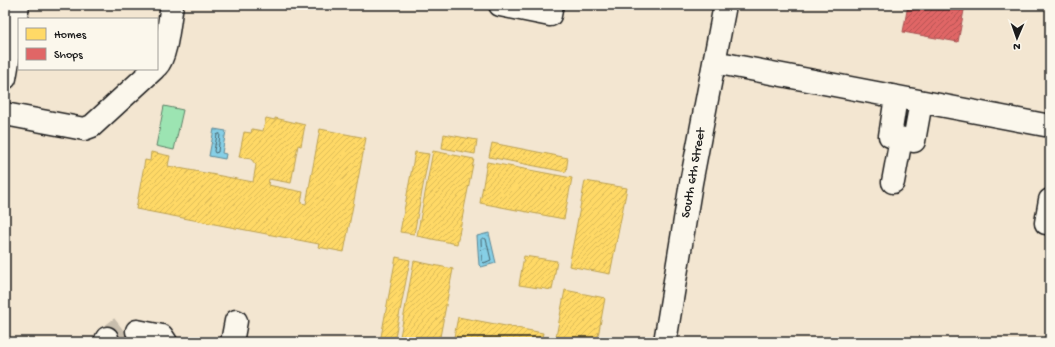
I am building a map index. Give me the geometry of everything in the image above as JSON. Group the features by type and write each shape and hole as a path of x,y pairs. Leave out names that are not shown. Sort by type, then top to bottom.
{"street":[{"path":"5,78 18,5"},
{"path":"158,65 163,54 172,5"},
{"path":"500,5 550,15 552,5"},
{"name":"South 6th Street","path":"665,342 691,183 725,5"},
{"path":"714,62 1050,126"},
{"path":"5,114 75,129 84,129 92,126 153,70"},
{"path":"896,97 890,136 901,139 914,141 921,102"},
{"path":"894,182 901,139"},
{"path":"1046,223 1050,200"},
{"path":"121,336 162,336 166,342"}],"green space":[{"path":"164,106 183,110 174,150 156,146"}],"water":[{"path":"214,129 226,131 222,153 226,154 225,159 209,156"},
{"path":"489,233 496,263 481,267 479,265 477,236"}],"building: Homes":[{"path":"266,118 275,120 275,118 305,125 301,146 298,145 291,183 269,179 268,185 303,192 301,203 306,204 320,129 366,138 344,252 318,247 319,244 136,209 145,160 150,161 151,152 170,156 168,166 253,182 256,165 251,159 239,157 244,132 251,133 252,129 263,131"},
{"path":"444,134 477,140 475,154 442,148"},
{"path":"492,143 568,158 566,172 489,157"},
{"path":"433,151 474,159 457,244 417,236"},
{"path":"415,152 429,154 414,234 400,232"},
{"path":"487,162 572,178 564,219 480,203"},
{"path":"585,181 627,188 610,274 569,266"},
{"path":"524,256 557,261 552,290 519,285"},
{"path":"396,257 410,260 394,342 380,342"},
{"path":"414,261 453,269 439,342 399,342"},
{"path":"565,290 605,298 597,342 555,342"},
{"path":"458,317 543,333 541,342 453,342"}],"building: Shops":[{"path":"908,5 965,5 958,42 903,32"}],"tunnel":[{"path":"107,338 121,327"}]}
